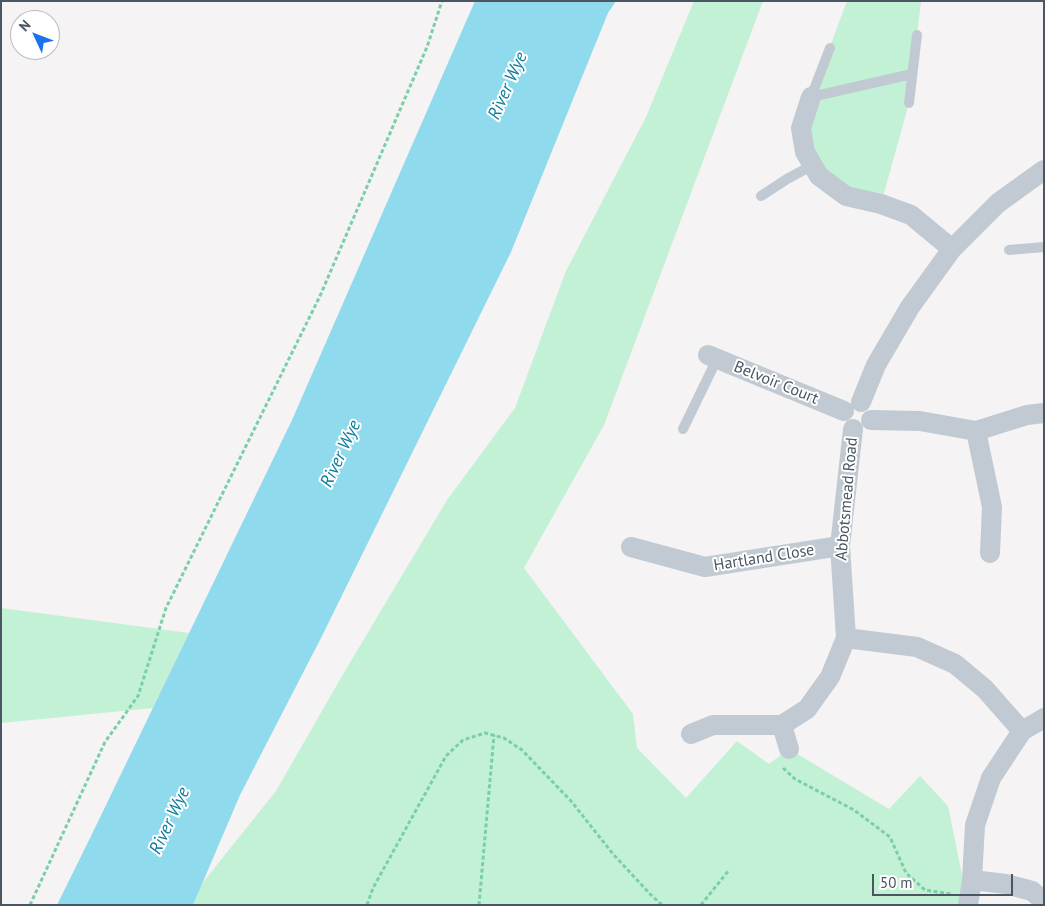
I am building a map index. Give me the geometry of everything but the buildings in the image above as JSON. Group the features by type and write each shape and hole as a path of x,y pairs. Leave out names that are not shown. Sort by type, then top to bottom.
{"street":[{"path":"811,97 800,128 805,152 819,176 846,196 881,204 911,215 952,249"},
{"path":"852,406 866,404 872,414 871,420 860,430 848,427 844,421 852,406 910,307 952,249 998,202 1044,170"},
{"name":"Belvoir Court","path":"712,357 852,406"},
{"path":"871,420 920,421 976,431 1027,415 1044,413"},
{"name":"Abbotsmead Road","path":"782,725 807,709 830,677 846,638 840,546 853,429"},
{"path":"976,431 992,507 990,553"},
{"name":"Hartland Close","path":"631,547 705,568 840,546"},
{"path":"846,638 917,647 955,664 985,689 1022,731"},
{"path":"1044,718 1022,731 991,778 974,825 970,894 1006,884 1032,891 1044,901"},
{"path":"691,734 713,725 782,725 789,749"}],"lane":[{"path":"909,103 917,36"},
{"path":"811,97 830,48"},
{"path":"811,97 912,74"},
{"path":"761,196 813,165"},
{"path":"1009,250 1044,248"},
{"path":"683,430 712,357"}],"path":[{"path":"30,905 105,742 138,696 166,608 320,296 426,47 442,1"},
{"path":"368,905 373,888 446,756 463,740 485,733 504,738 522,750 571,801 614,854 662,905"},
{"path":"479,905 494,735"},
{"path":"789,749 774,760 795,778 854,810 890,837 906,874 925,890 970,894"},
{"path":"701,905 729,870"}],"green space":[{"path":"694,1 763,1 604,425 524,568 633,714 637,748 686,798 737,741 769,764 789,749 889,809 920,776 948,806 966,894 965,905 193,905 200,886 276,791 447,500 515,408 566,271 646,117"},
{"path":"847,1 921,1 909,103 881,204 846,196 805,152 811,97"},
{"path":"1,608 189,633 153,708 1,723"}],"water":[{"name":"River Wye","path":"475,1 616,1 608,13 511,252 321,638 240,795 193,905 57,905 292,420"}]}
